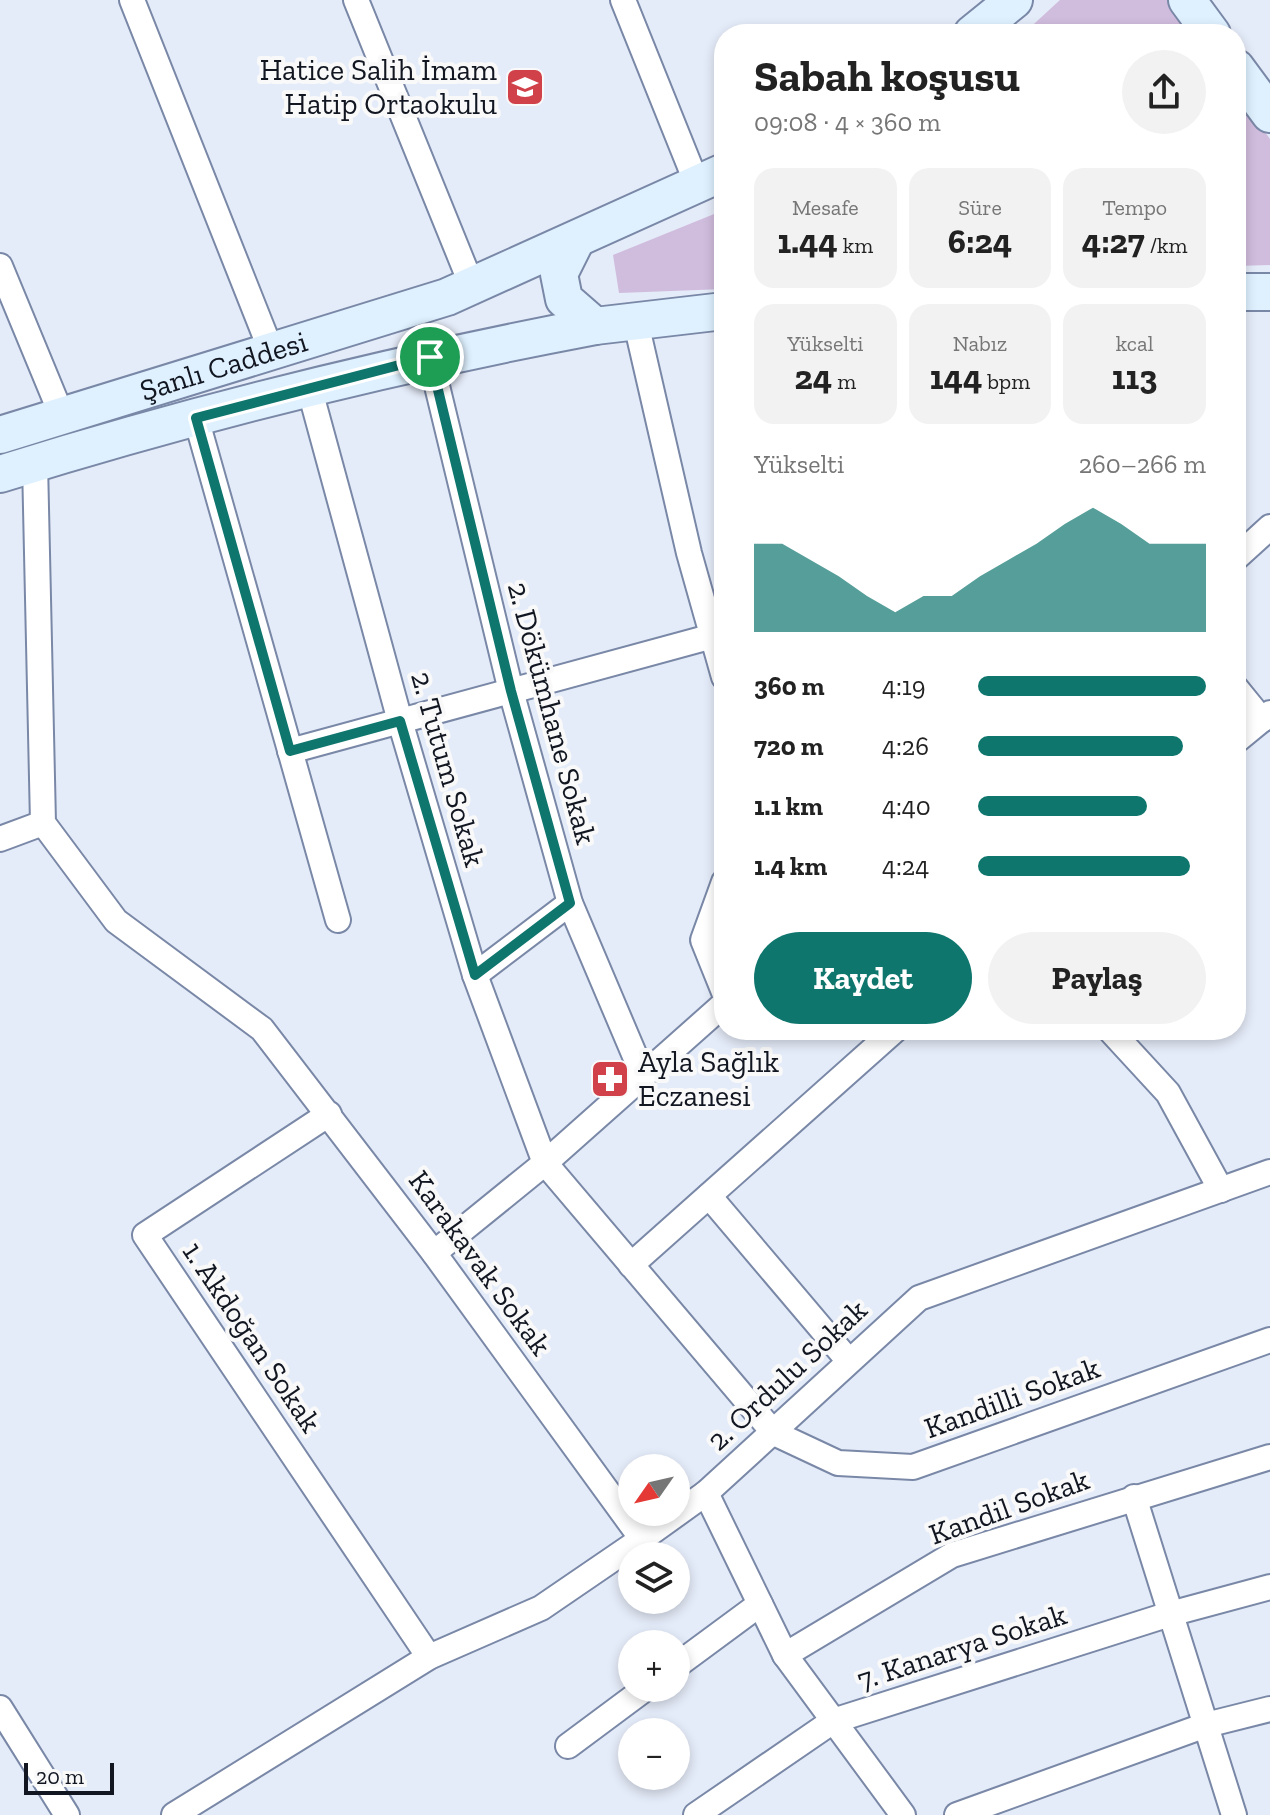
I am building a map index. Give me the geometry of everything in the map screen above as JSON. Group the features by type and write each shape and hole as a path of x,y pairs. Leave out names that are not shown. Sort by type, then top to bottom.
{"main road":[{"path":"984,24 1014,0"},
{"path":"1187,0 1205,24"},
{"path":"1246,82 1270,114"},
{"name":"Şanlı Caddesi","path":"0,435 272,353 459,291 710,178"},
{"path":"576,240 559,274 564,299 595,326"},
{"path":"1246,292 1270,292"},
{"path":"0,474 309,387 430,357 595,326 714,312"}],"street":[{"path":"132,0 272,353"},
{"path":"356,0 459,291"},
{"path":"630,3 710,178"},
{"path":"0,266 62,416"},
{"path":"636,323 689,553 714,623"},
{"name":"2. Dökümhane Sokak","path":"430,357 511,691 570,903 643,1075"},
{"name":"2. Tutum Sokak","path":"309,387 400,721 475,975 545,1163 774,1433"},
{"path":"196,418 338,920"},
{"path":"0,839 43,823 35,463"},
{"path":"1246,549 1270,527"},
{"path":"290,751 714,635"},
{"path":"1246,697 1266,716 1246,733"},
{"name":"Karakavak Sokak","path":"43,823 116,921 262,1029 434,1253 642,1539"},
{"path":"475,975 570,903"},
{"path":"714,910 703,940 714,967"},
{"path":"434,1253 545,1163 714,1013"},
{"path":"631,1265 884,1040"},
{"path":"1119,1040 1168,1093 1221,1190"},
{"name":"1. Akdoğan Sokak","path":"329,1114 145,1235 429,1657"},
{"name":"2. Ordulu Sokak","path":"174,1815 429,1657 541,1608 642,1539 706,1493 919,1298 1270,1172"},
{"path":"709,1196 848,1360"},
{"name":"Kandilli Sokak","path":"774,1433 838,1463 913,1467 1270,1340"},
{"name":"Kandil Sokak","path":"785,1655 952,1555 1270,1457"},
{"path":"706,1493 785,1655 903,1815"},
{"path":"1134,1497 1234,1815"},
{"name":"7. Kanarya Sokak","path":"696,1815 833,1721 1170,1614 1270,1587"},
{"path":"690,1656 760,1604"},
{"path":"568,1746 627,1702"},
{"path":"0,1708 67,1815"},
{"path":"957,1815 1206,1725 1270,1709"}],"shaded area":[{"path":"1060,0 1168,0 1186,24 1034,24"},
{"path":"1246,106 1270,139 1270,265 1246,266"},
{"path":"714,214 714,289 619,293 613,255"}],"place":[{"name":"Hatice Salih İmam Hatip Ortaokulu","path":"525,87"},
{"name":"Ayla Sağlık Eczanesi","path":"610,1079"}],"route":[{"path":"430,357 511,691 570,903 475,975 400,721 290,751 196,418 430,357"}]}
